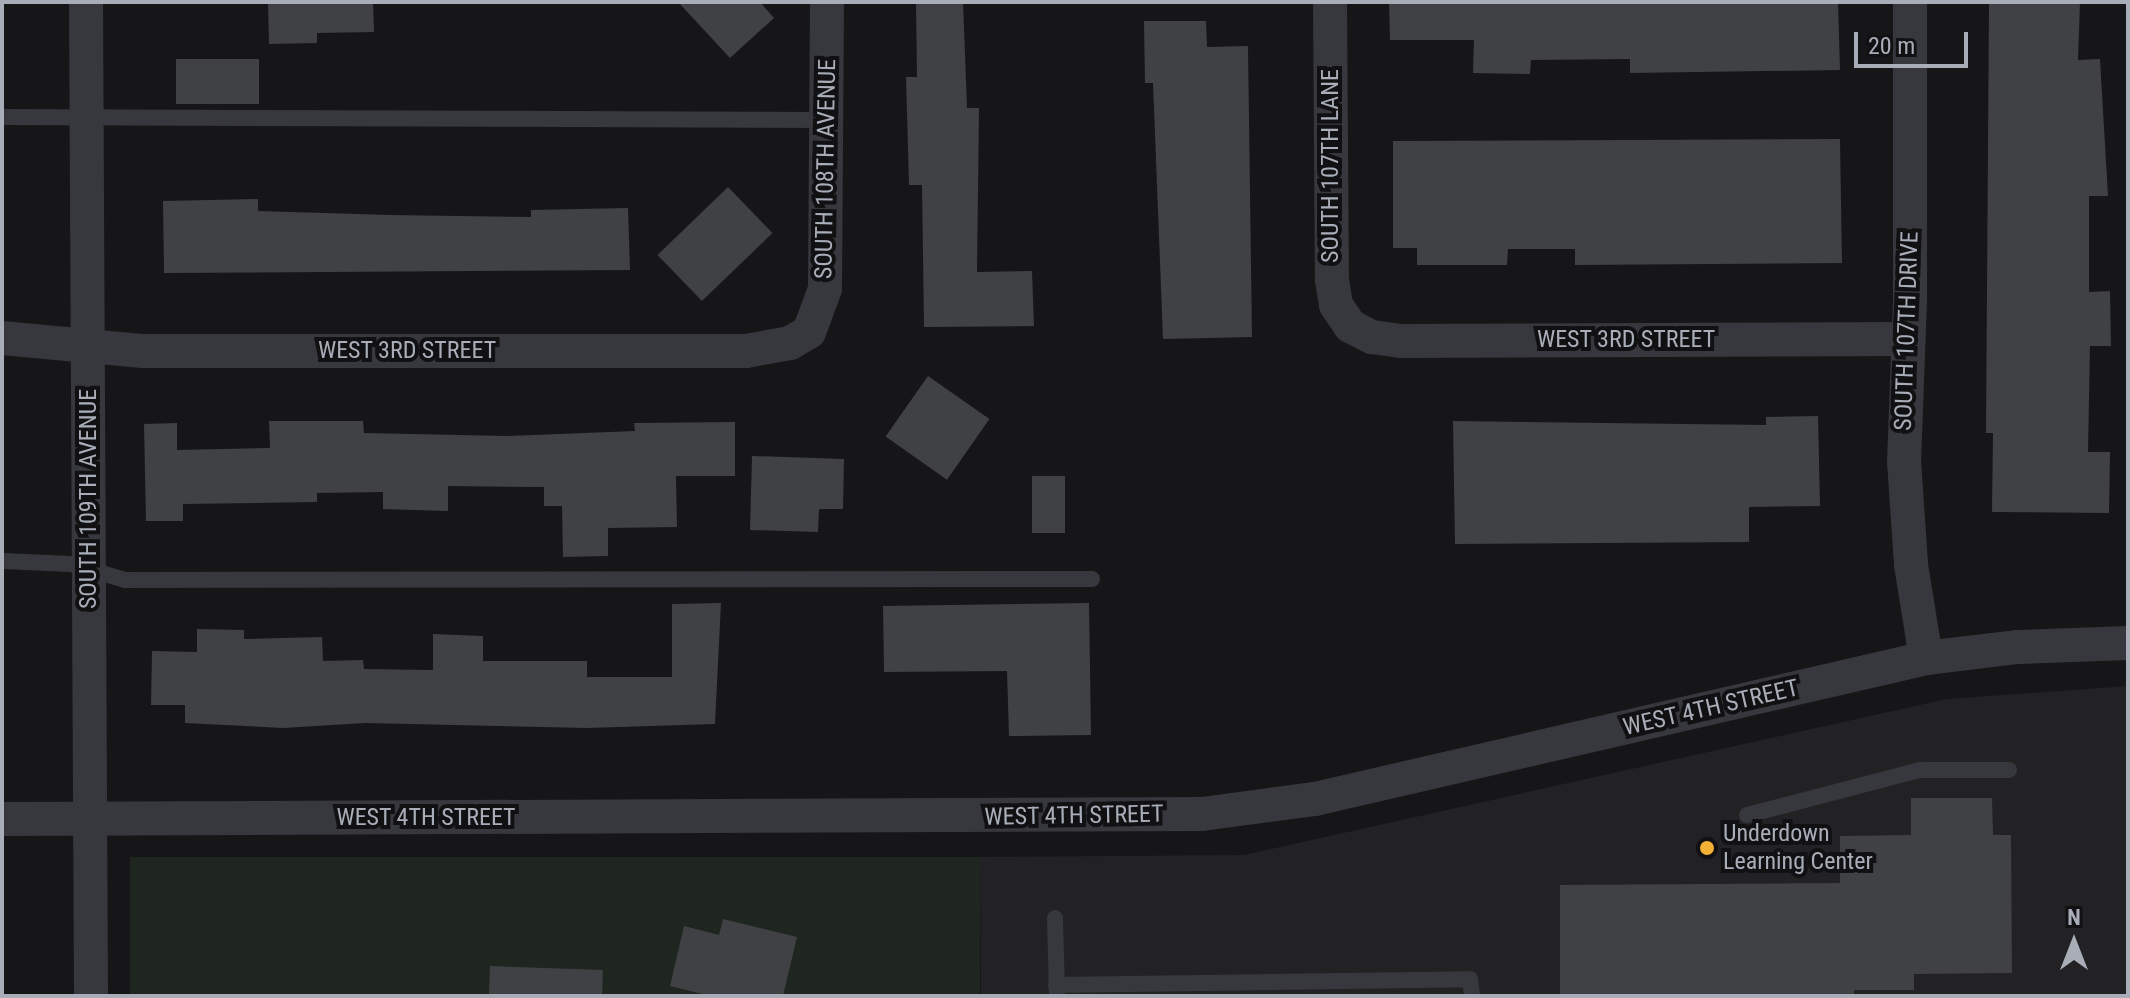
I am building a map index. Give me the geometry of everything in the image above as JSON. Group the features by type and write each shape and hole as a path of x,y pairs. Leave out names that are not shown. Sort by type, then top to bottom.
{"street":[{"name":"SOUTH 109TH AVENUE","path":"86,2 91,996"},
{"name":"SOUTH 108TH AVENUE","path":"809,332 819,314 827,266 827,2"},
{"name":"SOUTH 107TH LANE","path":"1330,2 1332,280 1336,305 1350,326"},
{"name":"SOUTH 107TH DRIVE","path":"1910,2 1905,512 1926,658"},
{"name":"WEST 3RD STREET","path":"1350,326 1372,337 1401,341 1906,339"},
{"name":"WEST 3RD STREET","path":"2,338 143,351 746,351 790,343 809,332"},
{"name":"WEST 4TH STREET","path":"2,819 1217,812 1327,796 1926,658 2018,647 2128,643"}],"lane":[{"path":"2,117 827,120"},
{"path":"2,561 50,561 125,580 1092,579"},
{"path":"1747,815 1920,770 2009,770"},
{"path":"1055,918 1056,991 1470,979 1472,996"}],"shaded area":[{"name":"Underdown Learning Center","path":"2128,686 2128,996 981,996 980,857 1244,855 1947,699"},
{"path":"130,857 980,857 980,996 130,996"}],"building":[{"path":"268,2 373,2 374,32 317,33 317,43 269,44"},
{"path":"678,2 760,2 774,18 730,58"},
{"path":"916,2 963,2 967,108 979,108 977,272 1032,271 1034,326 924,327 922,185 909,185 906,77 917,77"},
{"path":"1389,2 1838,2 1840,70 1630,73 1630,59 1531,60 1530,74 1473,73 1474,40 1390,40"},
{"path":"1989,2 2080,2 2078,60 2100,59 2108,196 2089,196 2089,292 2110,291 2111,346 2090,346 2088,452 2110,452 2109,513 1992,512 1993,433 1986,433"},
{"path":"1144,21 1206,21 1207,47 1248,46 1252,337 1163,339 1153,83 1145,83"},
{"path":"176,59 259,59 259,104 176,104"},
{"path":"1840,139 1842,263 1575,265 1575,249 1508,249 1507,265 1417,265 1417,248 1393,248 1393,141"},
{"path":"728,187 772,233 702,301 658,255"},
{"path":"258,199 258,211 389,215 531,217 531,210 628,208 630,270 164,273 163,201"},
{"path":"928,376 989,419 947,480 886,437"},
{"path":"1818,416 1820,506 1749,507 1749,542 1455,544 1453,421 1766,425 1766,417"},
{"path":"269,421 363,421 364,433 506,436 635,431 634,423 735,422 735,476 676,476 677,527 608,528 608,556 563,557 562,506 544,506 544,487 448,486 448,511 383,509 383,492 317,493 317,502 183,504 183,521 146,521 144,424 177,423 177,450 270,448"},
{"path":"752,456 844,459 843,509 819,509 818,532 750,530"},
{"path":"1032,476 1065,476 1065,533 1032,533"},
{"path":"721,603 715,724 587,728 365,723 283,728 185,723 185,705 151,705 152,651 197,652 197,629 244,630 244,639 322,637 323,661 363,660 364,669 433,670 433,634 483,636 483,661 587,661 587,677 672,677 672,604"},
{"path":"1089,603 1091,735 1009,736 1007,671 884,672 883,606"},
{"path":"1911,798 1992,798 1993,835 2011,835 2012,973 1914,974 1914,990 1854,990 1854,996 1560,996 1560,885 1840,883 1840,836 1911,835"},
{"path":"723,919 797,937 783,996 711,996 670,986 684,926 719,935"},
{"path":"490,966 603,970 602,996 489,996"}],"place":[{"name":"Underdown Learning Center","path":"1707,848"}]}
